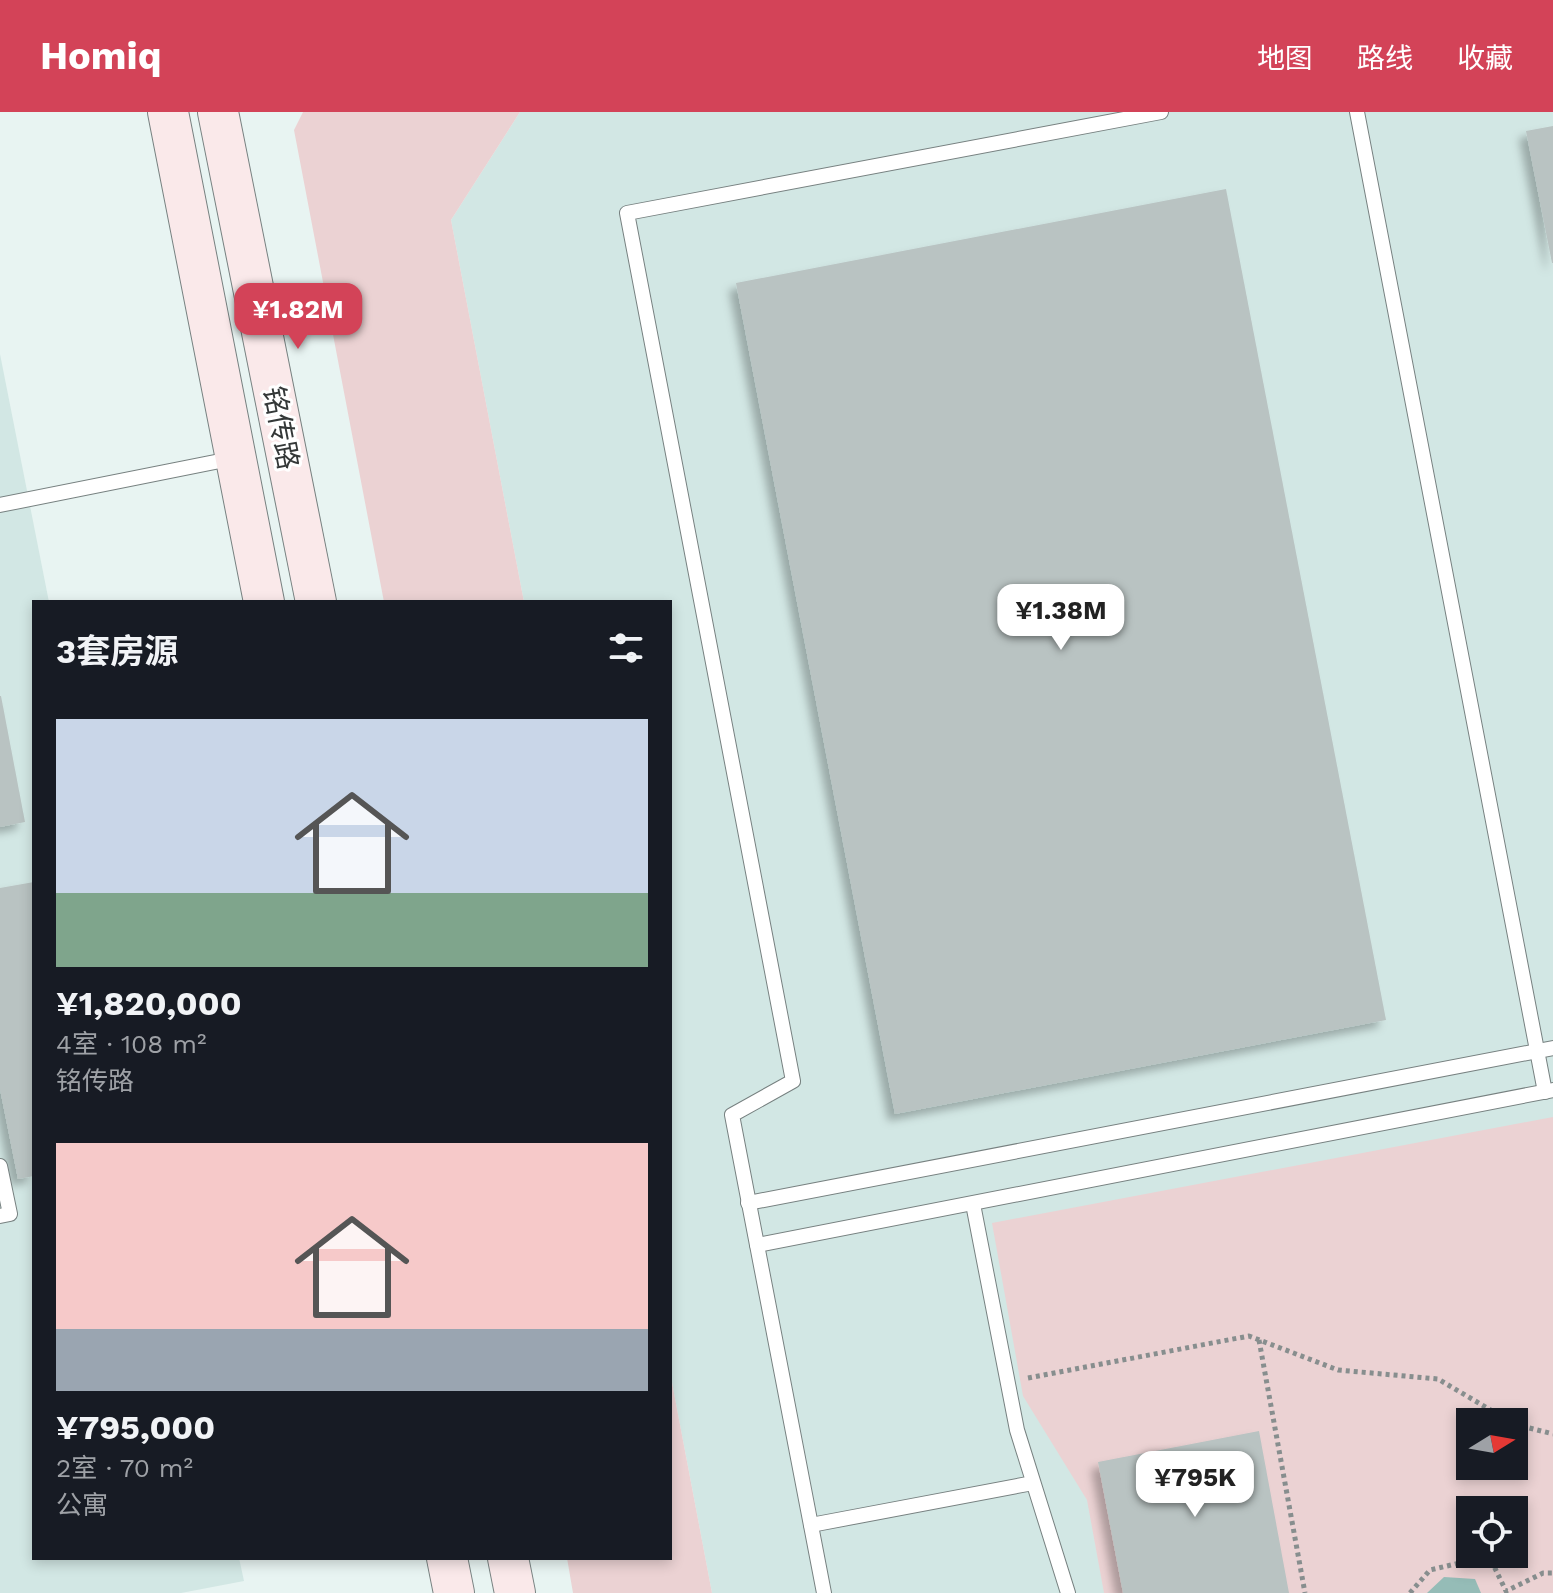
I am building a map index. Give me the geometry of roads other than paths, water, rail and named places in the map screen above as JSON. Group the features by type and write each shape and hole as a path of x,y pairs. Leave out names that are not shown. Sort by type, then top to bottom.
{"main road":[{"name":"铭传路","path":"168,112 264,600"},
{"name":"铭传路","path":"218,112 316,600"},
{"path":"447,1560 454,1593"},
{"path":"508,1560 515,1593"}],"lane":[{"path":"824,1593 732,1115 793,1081 627,213 1161,112"},
{"path":"757,1245 1549,1091 1537,1051 1357,112"},
{"path":"0,505 235,458"},
{"path":"748,1203 1553,1048"},
{"path":"0,1166 10,1214 0,1216"},
{"path":"973,1204 1017,1430 1068,1593"},
{"path":"811,1525 1033,1483"}],"water":[{"path":"1444,1577 1475,1579 1481,1593 1427,1593"}]}
